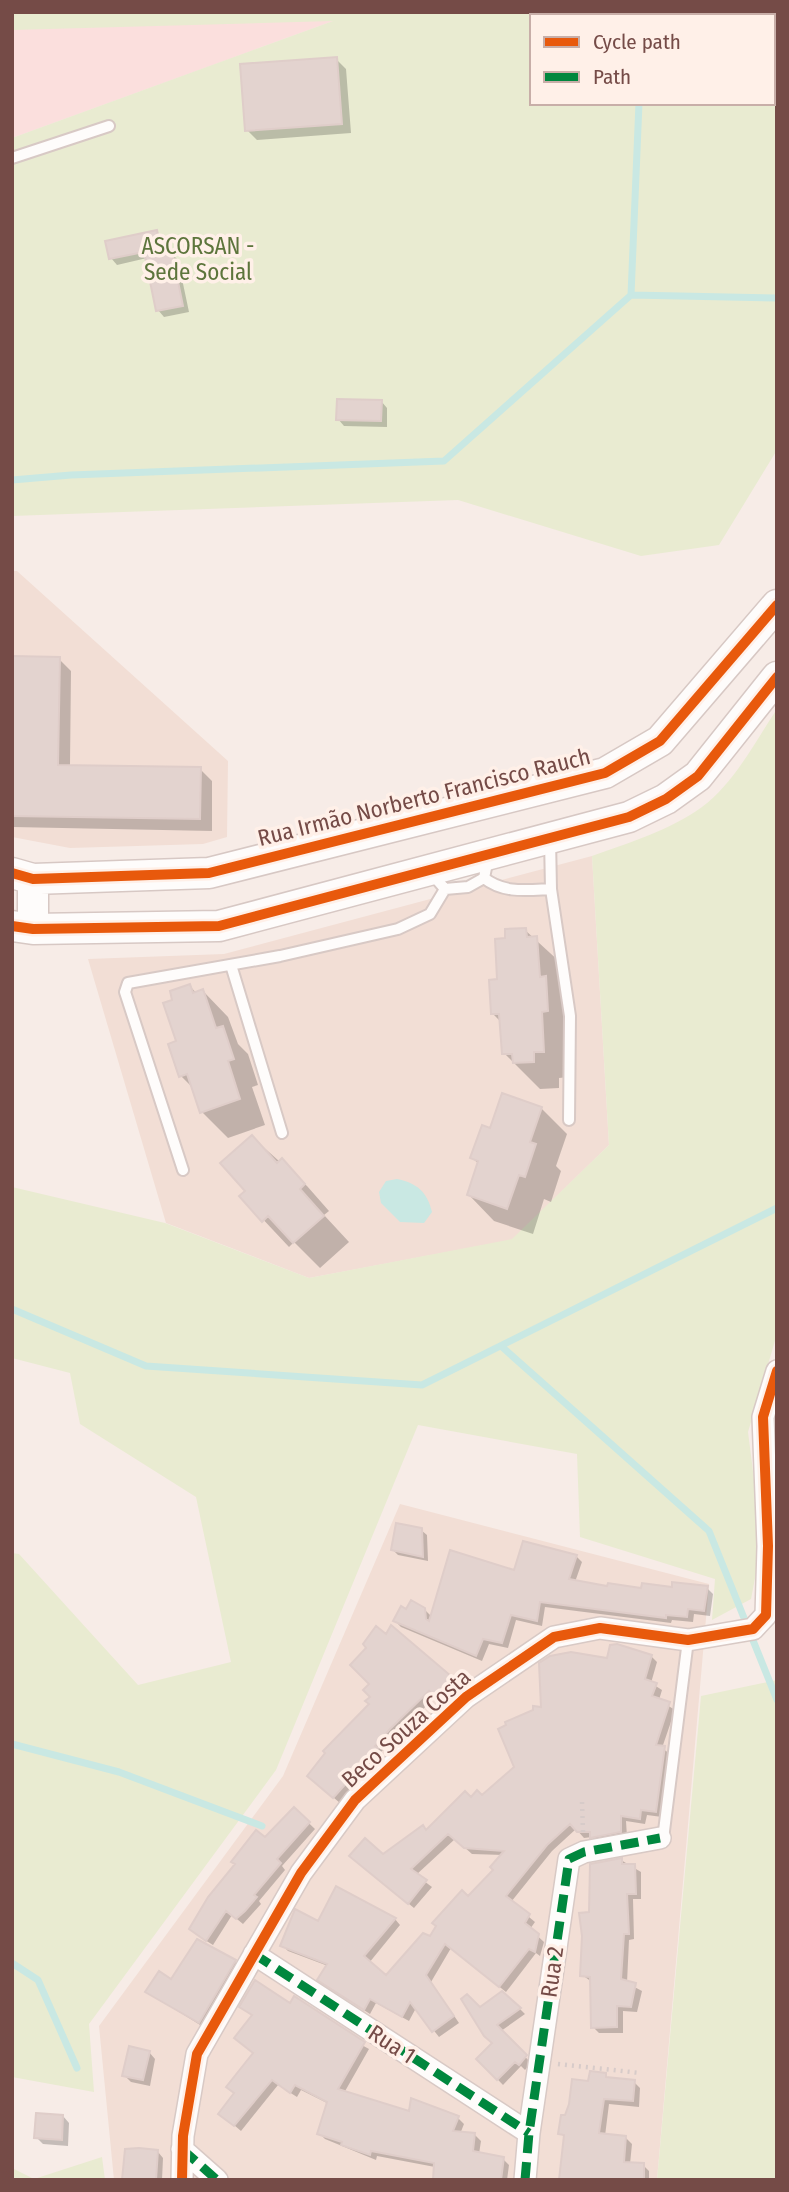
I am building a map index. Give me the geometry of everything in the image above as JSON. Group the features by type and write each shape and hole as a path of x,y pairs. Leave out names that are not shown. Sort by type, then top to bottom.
{"street":[{"name":"Rua Irmão Norberto Francisco Rauch","path":"23,876 209,873 605,773 660,741 777,605"},
{"path":"23,876 23,927 219,926 437,880 487,866 550,838 629,817 666,799 698,776 777,677"},
{"name":"Beco Souza Costa","path":"182,2180 182,2148 197,2054 301,1873 355,1800 466,1697 554,1637 600,1628 688,1640 753,1629 761,1624 766,1615 773,1545 764,1417 777,1371"},
{"path":"584,1853 660,1838"},
{"name":"Rua 2","path":"526,2180 529,2133 567,1863 571,1857 584,1853"},
{"name":"Rua 1","path":"254,1954 529,2133"},
{"path":"182,2148 217,2180"}],"lane":[{"path":"12,158 109,126"},
{"path":"550,838 551,889 570,1016 569,1120"},
{"path":"487,866 502,888 551,889"},
{"path":"183,1170 125,986 128,983 231,965 398,929 430,914 437,880"},
{"path":"231,965 282,1133"},
{"path":"660,1838 664,1831 688,1640"}],"path":[{"path":"582,1802 584,1853"},
{"path":"539,2062 640,2073"}],"shaded area":[{"path":"12,12 336,20 12,138"},
{"path":"12,571 17,571 228,761 227,837 203,844 70,848 12,837"},
{"path":"592,856 609,1145 512,1240 309,1278 166,1223 88,959 224,954"},
{"path":"400,1504 709,1584 657,2180 114,2180 99,2026 283,1776"}],"green space":[{"name":"ASCORSAN - Sede Social","path":"12,12 777,12 777,450 719,545 641,556 458,500 12,516 12,138 333,21 12,30"},
{"path":"775,712 777,1334 748,1432 762,1542 751,1599 712,1620 715,1579 580,1537 577,1454 418,1425 276,1770 89,2024 94,2092 12,2077 12,1553 19,1554 138,1685 231,1662 196,1497 80,1424 70,1373 12,1358 12,1187 165,1223 309,1278 512,1239 609,1145 592,856 663,829 702,807 724,787"},
{"path":"777,1680 777,2180 657,2180 701,1696"},
{"path":"102,2157 105,2180 12,2180 12,2168 34,2179"}],"water":[{"path":"397,1179 416,1186 424,1194 432,1212 424,1223 400,1222 381,1203 379,1192 386,1181"}],"building":[{"path":"337,57 342,124 245,131 240,64"},
{"path":"157,230 162,254 172,252 183,306 156,311 144,252 109,259 105,241"},
{"path":"337,399 382,400 381,421 336,420"},
{"path":"12,656 60,657 58,765 201,767 200,819 12,816"},
{"path":"526,928 527,937 537,936 540,977 546,976 548,1011 542,1012 544,1052 534,1052 534,1062 513,1063 512,1054 502,1054 499,1014 491,1014 489,980 497,979 495,939 505,938 505,929"},
{"path":"190,984 193,993 203,989 216,1028 223,1026 234,1059 228,1061 240,1099 200,1113 187,1074 179,1077 168,1044 176,1041 163,1003 172,1000 170,991"},
{"path":"502,1093 542,1107 530,1142 536,1144 525,1177 519,1175 507,1209 467,1195 478,1161 470,1158 482,1125 490,1128"},
{"path":"252,1135 277,1163 282,1158 305,1184 300,1189 324,1216 293,1243 268,1216 262,1222 239,1196 245,1191 220,1163"},
{"path":"396,1523 422,1528 423,1557 391,1550"},
{"path":"523,1541 577,1555 569,1579 607,1586 608,1583 641,1588 642,1583 672,1587 672,1582 708,1586 704,1611 688,1609 687,1617 666,1615 666,1618 540,1602 537,1621 511,1615 502,1643 483,1639 476,1656 393,1621 401,1606 406,1609 411,1600 425,1608 426,1619 429,1621 450,1550 514,1570"},
{"path":"391,1625 458,1682 439,1701 429,1691 390,1729 375,1746 378,1748 333,1798 307,1776 325,1753 323,1751 369,1704 365,1701 370,1697 363,1690 369,1684 350,1665 366,1648 363,1644 376,1626 386,1634"},
{"path":"617,1644 652,1655 645,1679 657,1683 652,1696 670,1702 656,1745 665,1746 656,1812 641,1810 640,1819 621,1816 621,1832 590,1838 590,1832 577,1832 570,1824 547,1845 506,1896 530,1914 525,1923 539,1934 535,1952 529,1949 499,1987 445,1944 426,1975 454,2016 432,2032 410,2002 402,2017 370,1999 364,2010 317,1980 327,1964 280,1946 295,1909 318,1921 336,1886 396,1918 364,1956 386,1975 423,1933 430,1936 436,1926 432,1923 462,1890 468,1896 493,1870 490,1867 504,1851 464,1848 448,1834 411,1869 427,1880 408,1904 349,1856 365,1838 383,1854 423,1825 426,1830 465,1791 471,1797 477,1790 482,1795 514,1767 498,1729 506,1725 505,1722 533,1710 533,1706 541,1707 539,1663 550,1656 571,1652 607,1658 610,1645"},
{"path":"294,1807 310,1822 277,1859 281,1863 254,1895 257,1897 245,1911 236,1919 226,1911 206,1941 189,1929 208,1897 235,1864 231,1862 256,1830 265,1837"},
{"path":"622,1858 622,1864 635,1864 636,1894 627,1894 629,1934 624,1934 621,1979 636,1983 631,2007 617,2006 617,2027 591,2028 590,1977 580,1976 582,1936 579,1913 589,1912 590,1864"},
{"path":"197,1939 236,1960 199,2023 145,1992 159,1971 171,1979"},
{"path":"255,1980 290,2003 294,1996 365,2042 338,2089 409,2111 411,2098 459,2116 453,2131 475,2133 473,2151 504,2157 501,2180 433,2180 434,2163 371,2151 370,2155 317,2134 327,2102 295,2085 290,2093 272,2080 234,2126 218,2114 234,2093 226,2087 253,2053 234,2038 252,2015 239,2007"},
{"path":"502,1991 521,2008 497,2025 527,2055 519,2065 515,2062 497,2080 476,2059 492,2043 484,2036 461,1999 467,1994 480,2007"},
{"path":"129,2046 150,2051 143,2080 122,2076"},
{"path":"590,2071 606,2073 606,2077 635,2080 633,2101 604,2099 599,2133 626,2136 624,2162 644,2163 644,2180 559,2180 564,2135 558,2134 561,2115 565,2115 569,2104 572,2079 588,2081"},
{"path":"36,2113 63,2115 62,2140 34,2138"},
{"path":"125,2149 158,2150 156,2180 122,2180"}],"waterway":[{"path":"631,295 639,105"},
{"path":"12,480 71,475 444,461 631,295 777,298"},
{"path":"12,1309 146,1366 422,1385 777,1208"},
{"path":"501,1346 709,1531 777,1700"},
{"path":"12,1744 119,1772 262,1826"},
{"path":"12,1963 38,1980 77,2068"}],"marked path":[{"path":"525,2180 529,2133 569,1859 584,1852 660,1838"},
{"path":"254,1954 529,2133"},
{"path":"182,2149 217,2180"}],"cycle path":[{"path":"12,873 33,879 209,873 605,773 660,741 777,605"},
{"path":"12,926 33,929 219,926 629,817 666,799 698,776 777,677"},
{"path":"182,2180 183,2136 197,2054 301,1873 355,1800 466,1697 554,1637 600,1628 688,1640 753,1629 766,1615 768,1546 763,1417 777,1371"}]}
